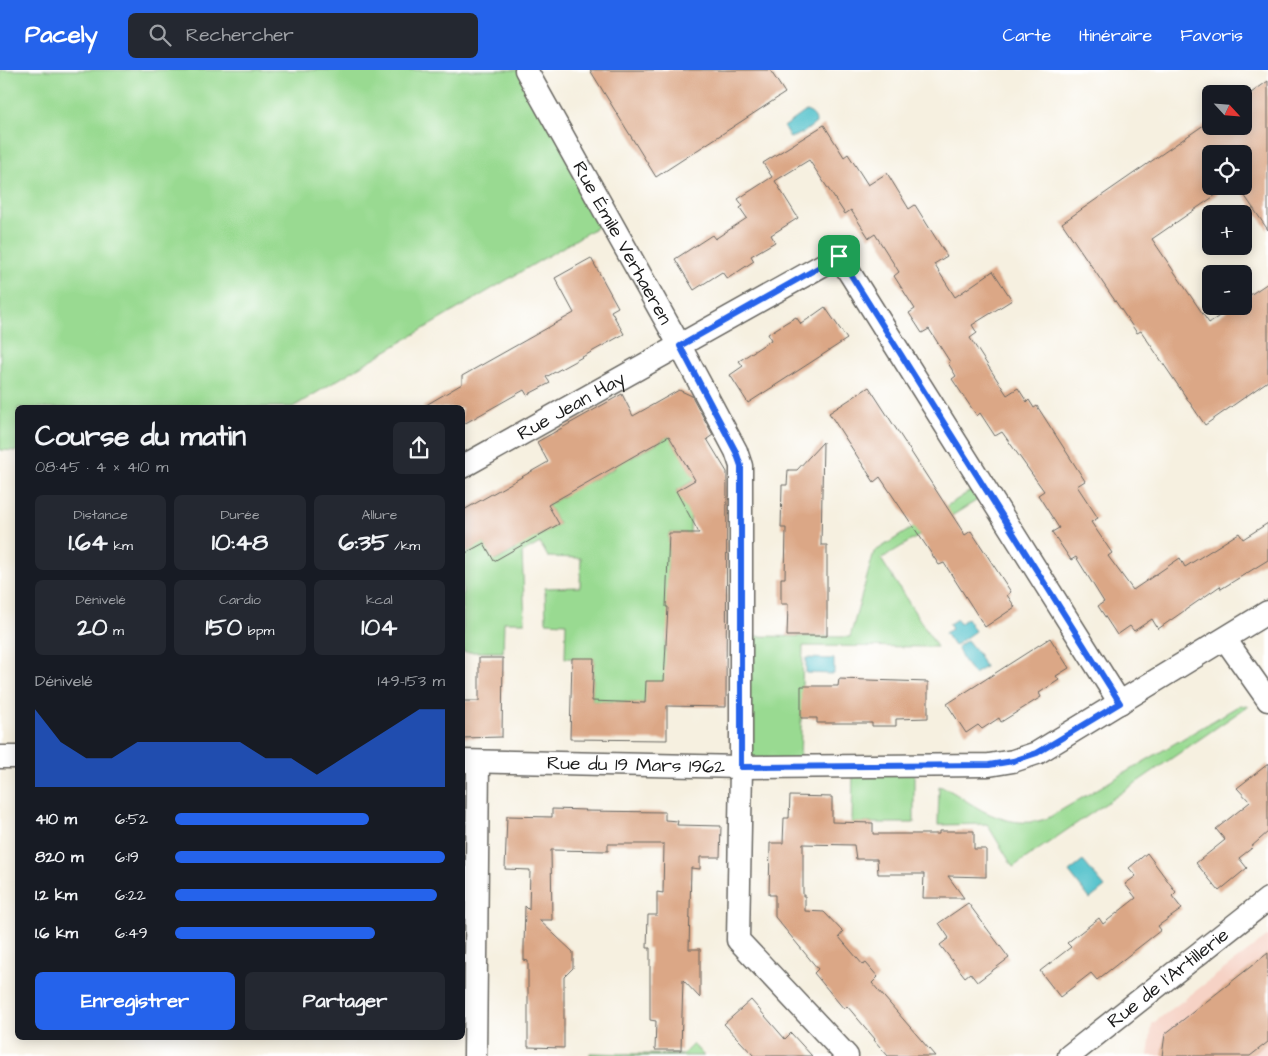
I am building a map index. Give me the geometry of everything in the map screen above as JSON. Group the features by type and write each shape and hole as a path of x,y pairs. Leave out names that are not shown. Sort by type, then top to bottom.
{"street":[{"name":"Rue Émile Verhaeren","path":"526,70 680,346 736,452 741,466 741,767 738,940 847,1056"},
{"name":"Rue Jean Hay","path":"465,465 839,256 1120,703"},
{"name":"Rue du 19 Mars 1962","path":"470,761 741,767 989,765 1013,761 1037,753 1268,612"},
{"path":"1225,638 1268,700"},
{"path":"0,756 15,757"},
{"path":"470,761 469,992 475,1056"},
{"name":"Rue de l'Artillerie","path":"1069,1056 1268,899"}],"shaded area":[{"path":"1268,936 1268,1056 1148,1056 1152,1024"}],"green space":[{"path":"0,70 525,70 609,220 296,405 15,405 15,451 0,450"},
{"path":"669,436 696,479 676,491 691,511 690,533 669,533 667,607 688,607 687,630 667,630 665,650 689,682 645,703 592,701 594,659 565,658 566,623 546,622 545,588 580,587 581,558 548,557 540,543 522,553 525,622 504,622 503,652 465,652 465,545 472,523 495,561 515,550 504,531 527,518 537,537 559,524 548,505 567,494 556,474 586,483 615,468 603,446 619,437 631,458"},
{"path":"983,483 989,493 881,559 937,647 803,646 800,767 741,767 741,636 850,637 874,552"},
{"path":"1240,705 1248,706 1013,867 987,824 938,825 939,786 1000,818 1019,822 1039,821 1048,818"},
{"path":"853,766 914,766 914,823 852,823"},
{"path":"693,1044 704,1056 590,1056 590,1053 682,1055"}],"water":[{"path":"806,111 813,115 816,123 803,133 790,138 784,127"},
{"path":"967,618 975,631 954,646 945,633 952,629 949,624 957,619 960,624"},
{"path":"967,640 979,655 985,667 974,674 963,660 957,647"},
{"path":"806,658 834,659 834,674 806,673"},
{"path":"1083,861 1105,887 1090,899 1069,872"}],"building":[{"path":"590,70 770,70 785,93 656,177"},
{"path":"1268,81 1268,230 1244,195 1252,195 1252,145 1202,145 1202,195 1216,195 1152,239 1209,323 1221,315 1252,315 1252,294 1268,283 1268,381 1205,425 1141,331 1137,333 1062,223 1202,126 1202,135 1252,135 1252,92"},
{"path":"824,125 844,157 848,154 868,185 887,173 909,209 915,205 947,256 934,264 955,297 993,271 1012,300 972,325 977,333 970,338 1007,395 1018,388 1027,402 1029,400 1034,408 1037,406 1085,481 1077,486 1098,518 1091,522 1112,553 1108,556 1133,590 1180,558 1185,567 1239,533 1243,539 1268,523 1268,560 1221,589 1220,586 1158,629 1152,619 1134,631 1130,626 1117,635 1098,606 1104,602 1076,557 1071,560 1052,532 1059,528 1038,495 1044,491 1002,432 995,436 980,413 977,416 952,379 956,376 948,363 950,362 929,329 922,333 909,313 915,309 894,276 899,272 875,234 869,238 851,210 845,214 809,160 775,181 798,218 771,235 775,242 751,256 754,261 727,279 722,272 694,290 675,259 712,235 715,239 747,218 740,208 743,206 738,199 772,177 763,163"},
{"path":"591,258 618,307 611,311 624,334 546,377 550,383 527,395 524,390 465,423 465,405 426,405 462,384 462,376 574,313 555,278"},
{"path":"825,307 847,339 748,403 730,375 743,366 739,361 771,340 768,334 787,322 796,317 801,324"},
{"path":"869,387 965,535 971,531 1011,592 1007,595 1015,607 985,627 944,563 939,565 880,477 874,482 829,413"},
{"path":"679,390 692,396 713,435 707,439 727,472 726,707 667,706 667,740 570,739 572,658 594,658 592,701 645,703 646,681 664,681 669,533 699,533 676,491 695,480 669,436 548,505 559,524 494,561 484,543 465,553 465,509 548,462 537,442 622,394 633,416"},
{"path":"823,442 821,545 827,545 827,636 787,636 788,604 781,604 781,578 785,578 786,528 781,528 782,485 787,485 788,470 797,470"},
{"path":"1050,638 1069,668 1056,676 1059,680 1039,693 1041,697 1001,722 999,718 982,729 978,725 966,733 947,704"},
{"path":"479,658 503,658 502,737 465,738 465,701 479,701"},
{"path":"839,679 928,682 928,718 896,719 896,726 872,726 872,723 817,723 817,718 801,718 801,686 838,686"},
{"path":"1268,764 1268,832 1239,858 1247,868 1219,891 1196,863 1225,840 1216,829 1250,802 1237,788"},
{"path":"790,796 832,797 832,822 873,823 873,834 939,834 939,831 974,831 974,849 986,849 986,877 948,876 964,898 923,898 924,874 878,874 877,859 856,859 854,845 803,844 803,896 805,896 805,911 824,912 843,932 839,937 863,965 866,963 878,977 872,983 935,1056 888,1056 847,1006 844,1009 814,973 818,969 775,917 775,895 769,895 770,843 783,843 784,818 789,818"},
{"path":"552,809 665,812 665,820 678,821 677,825 721,826 720,857 700,857 700,869 691,868 689,949 700,949 700,998 683,980 681,1050 655,1050 656,1021 650,1020 650,948 647,948 648,915 657,915 657,892 663,893 664,844 608,844 608,851 551,850 552,920 539,920 573,952 573,968 564,977 564,1048 528,1047 528,961 524,960 524,946 525,906 529,910 530,870 505,869 507,816 552,817"},
{"path":"1147,853 1176,892 1172,896 1182,909 1158,926 1161,930 1097,980 1091,973 1060,997 1040,971 1071,947 1067,943 1099,918 1103,924 1136,898 1125,884 1136,876 1129,868"},
{"path":"968,903 1009,958 977,982 970,973 965,977 940,945 949,938 939,923"},
{"path":"1268,953 1268,1042 1250,1056 1162,1056 1165,1034"},
{"path":"751,1000 785,1039 791,1033 812,1056 754,1056 724,1024"}],"route":[{"path":"839,256 1120,703 1037,753 1013,761 989,765 741,767 741,466 736,452 680,346 839,256"}]}
